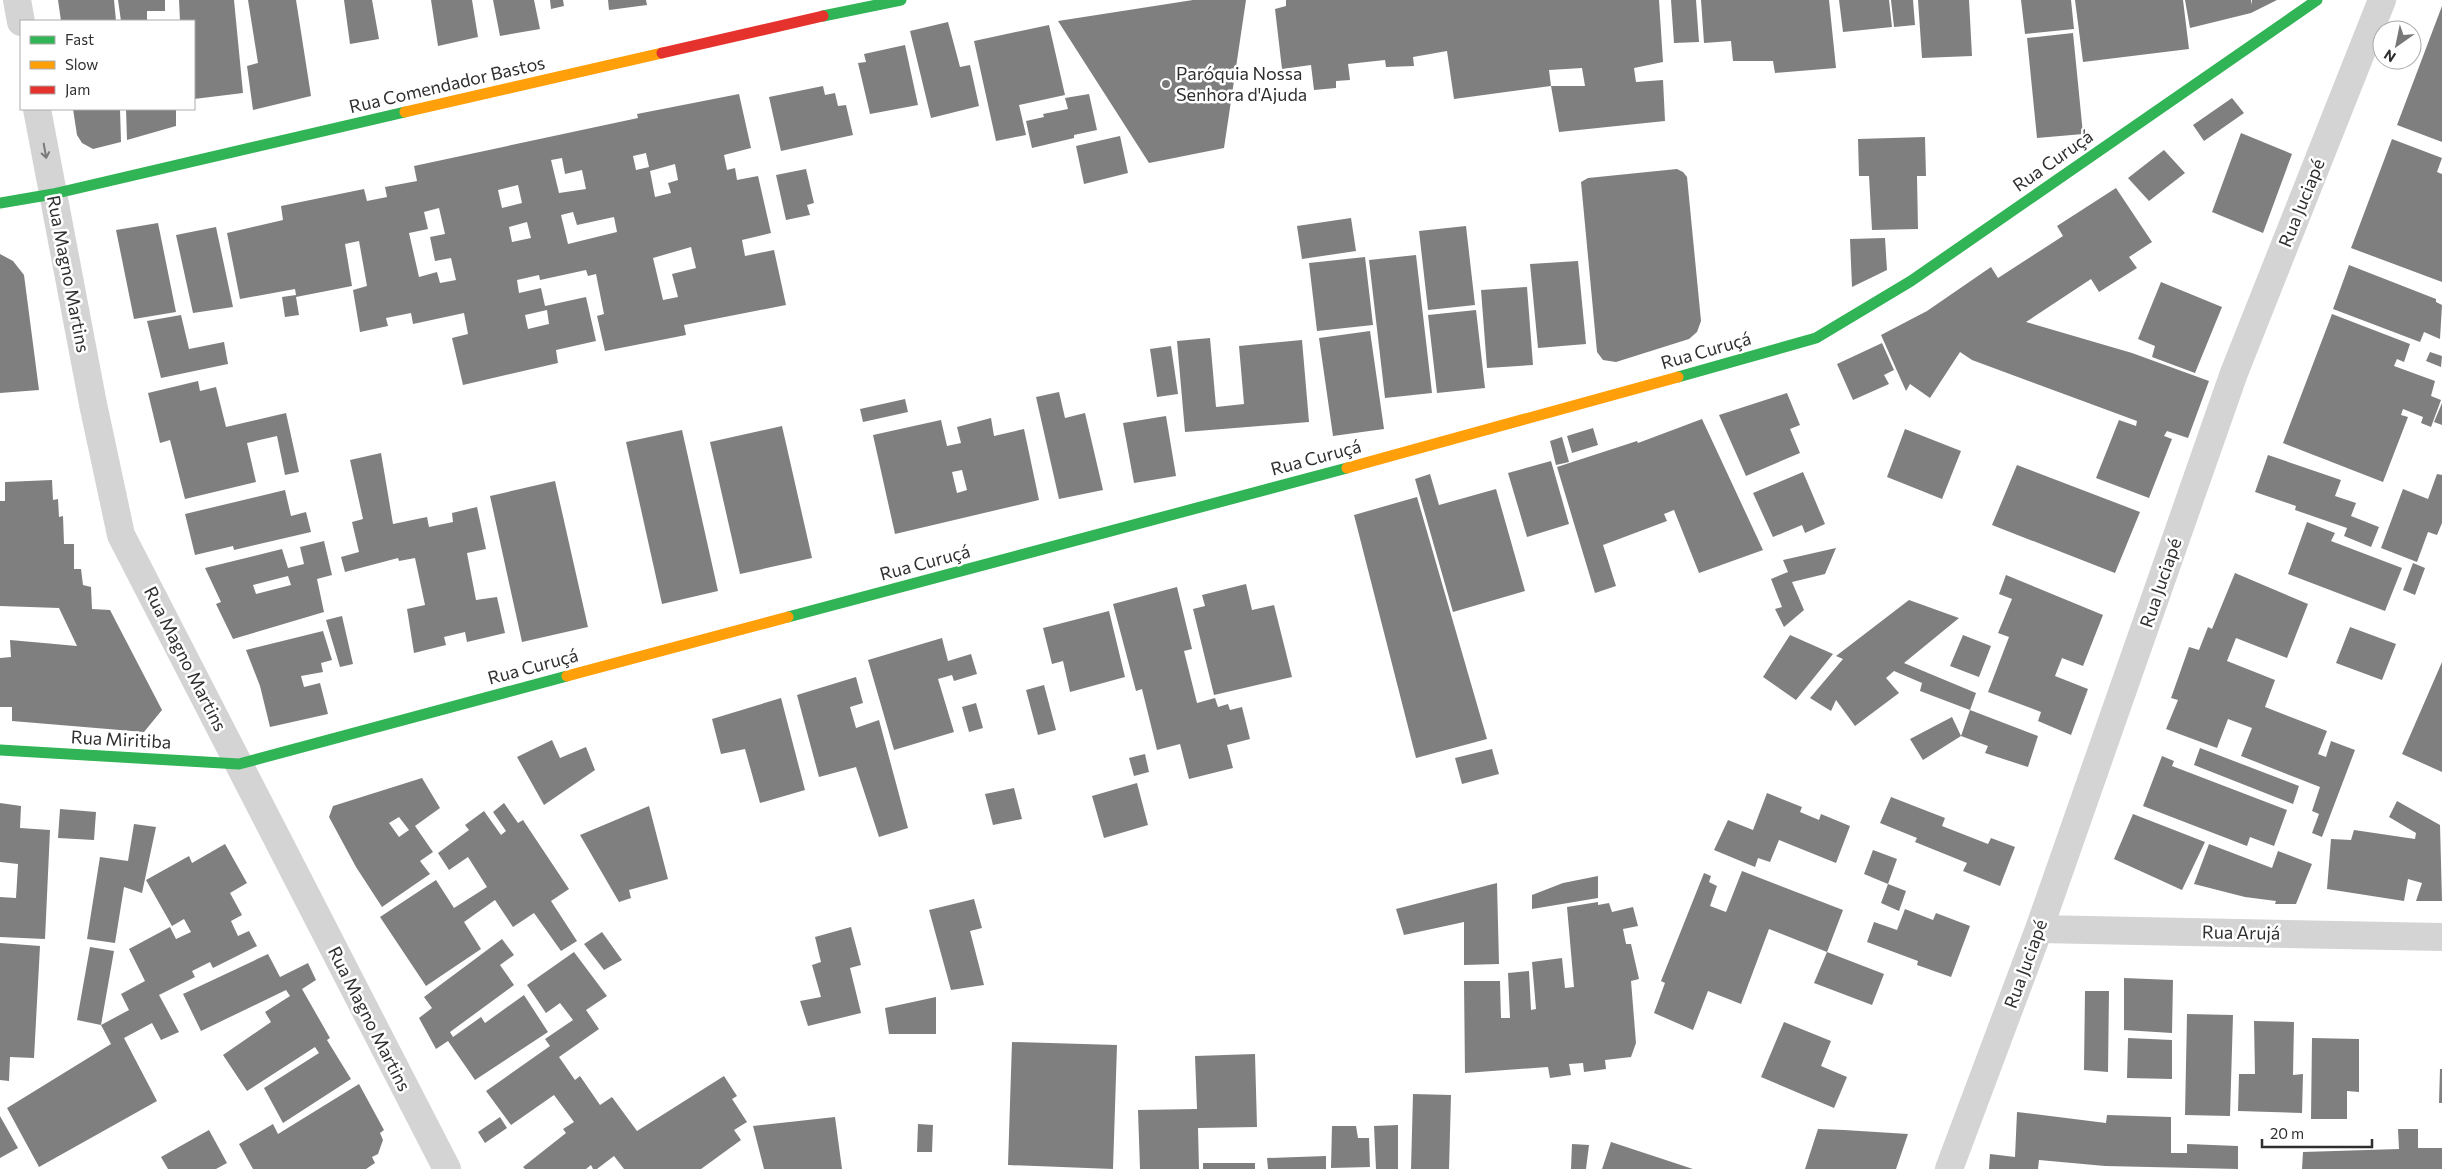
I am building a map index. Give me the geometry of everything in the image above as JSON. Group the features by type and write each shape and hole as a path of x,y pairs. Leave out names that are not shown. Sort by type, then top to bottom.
{"street":[{"path":"17,0 21,20"},
{"name":"Rua Comendador Bastos","path":"0,203 53,194 826,15 901,0"},
{"name":"Rua Curuçá","path":"239,764 1525,420 1816,338 1911,281 2318,0"},
{"name":"Rua Juciapé","path":"1949,1169 2039,929 2234,373 2382,0"},
{"name":"Rua Magno Martins","path":"37,110 92,404 122,535 239,764 435,1165"},
{"name":"Rua Miritiba","path":"0,750 239,764"},
{"name":"Rua Arujá","path":"2039,929 2442,937"}],"building":[{"path":"58,0 114,0 116,20 61,20"},
{"path":"118,0 165,0 165,11 147,11 147,20 121,20"},
{"path":"179,0 234,0 243,93 195,99 195,20 180,20"},
{"path":"248,0 296,0 311,96 253,110 247,66 258,63"},
{"path":"344,0 372,0 379,39 350,44"},
{"path":"431,0 472,0 478,37 438,46"},
{"path":"493,0 534,0 540,29 500,36"},
{"path":"550,0 563,0 564,6 551,9"},
{"path":"608,0 646,0 647,5 609,10"},
{"name":"Paróquia Nossa Senhora d'Ajuda","path":"1193,0 1246,0 1224,148 1149,163 1058,21"},
{"path":"1286,0 1659,0 1663,62 1634,68 1636,82 1663,80 1665,121 1559,132 1551,86 1454,99 1447,51 1413,57 1414,66 1386,67 1385,60 1348,64 1350,80 1336,81 1336,88 1314,90 1311,65 1282,69 1275,9 1286,6","holes":["1582,68 1585,86 1551,86 1549,70"]},
{"path":"1671,0 1696,0 1699,42 1674,43"},
{"path":"1701,0 1829,0 1836,68 1775,73 1773,61 1733,61 1731,41 1704,43"},
{"path":"1839,0 1889,0 1892,27 1843,32"},
{"path":"1891,0 1913,0 1915,25 1894,27"},
{"path":"1918,0 1969,0 1972,56 1922,58"},
{"path":"2021,0 2071,0 2074,29 2025,34"},
{"path":"2075,0 2183,0 2189,49 2083,62"},
{"path":"2185,0 2251,0 2252,5 2252,0 2277,0 2251,13 2190,28"},
{"path":"2442,6 2442,142 2397,125 2418,70 2422,70 2422,59"},
{"path":"948,22 960,67 970,65 979,106 931,118 910,31"},
{"path":"1049,25 1065,95 1019,105 1026,135 996,141 974,41"},
{"path":"2073,33 2083,134 2037,138 2027,38"},
{"path":"905,45 918,105 870,114 858,63 866,62 864,54"},
{"path":"823,86 825,95 835,93 838,106 846,105 853,135 781,151 769,97"},
{"path":"739,94 751,148 724,155 727,170 735,168 737,180 758,176 771,233 742,240 745,256 774,250 786,305 684,325 686,335 605,351 597,316 604,314 596,274 588,276 586,270 540,280 539,275 517,280 519,293 541,288 545,306 586,297 596,341 556,350 558,363 463,385 452,338 468,334 464,313 413,324 411,313 386,318 388,326 360,332 353,290 367,286 359,241 345,244 352,286 296,297 299,315 285,317 282,297 296,295 295,289 240,299 227,233 283,220 281,206 364,189 367,201 387,197 385,187 417,181 414,166 638,118 637,114","holes":["646,153 649,167 636,170 633,156","562,158 565,174 582,170 586,189 559,193 551,160","675,164 678,180 668,183 671,193 655,197 650,171","518,185 522,203 502,208 498,190","439,208 445,234 430,237 435,261 451,258 456,280 440,283 437,272 419,277 409,233 428,229 424,212","573,212 577,225 614,217 617,232 568,244 561,215","527,222 531,238 512,242 509,227","691,247 696,268 672,274 678,297 663,300 653,258","547,310 549,324 528,329 525,315"]},
{"path":"1089,94 1097,130 1074,135 1074,138 1032,148 1026,121 1044,117 1043,114 1068,109 1065,98"},
{"path":"2232,98 2244,113 2204,141 2193,125"},
{"path":"73,110 120,110 121,142 93,149 82,143 77,135"},
{"path":"126,110 176,110 176,126 127,140"},
{"path":"2241,133 2292,154 2263,233 2212,212"},
{"path":"1120,136 1128,173 1084,184 1076,146"},
{"path":"1925,137 1926,176 1917,176 1918,229 1872,230 1869,176 1859,176 1858,139"},
{"path":"2392,139 2442,158 2437,172 2442,174 2442,282 2351,248"},
{"path":"2164,150 2185,173 2149,201 2128,178"},
{"path":"806,169 814,203 807,205 810,215 786,220 776,175"},
{"path":"1677,169 1687,177 1701,321 1697,332 1689,339 1616,362 1603,360 1597,352 1581,182 1588,178"},
{"path":"2116,188 2152,242 2129,257 2137,268 2099,292 2091,279 2026,322 2132,353 2209,381 2188,438 2167,431 2164,436 2172,439 2149,498 2096,478 2119,420 2136,426 2137,421 1972,360 1960,352 1930,398 1910,384 1906,391 1881,335 1927,311 1991,267 1998,278 2063,236 2057,226"},
{"path":"1351,218 1356,251 1302,259 1297,226"},
{"path":"158,223 176,312 134,319 116,230"},
{"path":"1466,226 1475,305 1428,310 1419,231"},
{"path":"216,227 233,307 193,313 176,235"},
{"path":"1885,238 1887,270 1852,287 1850,239"},
{"path":"0,254 13,261 24,275 39,390 0,393"},
{"path":"1416,255 1432,393 1385,398 1369,260"},
{"path":"1365,257 1373,325 1317,331 1309,263"},
{"path":"1578,261 1586,344 1538,348 1530,264"},
{"path":"2349,265 2436,299 2436,302 2442,305 2440,339 2424,332 2420,342 2333,309"},
{"path":"2161,282 2222,307 2195,373 2152,357 2155,346 2138,339"},
{"path":"1527,287 1533,365 1487,368 1481,290"},
{"path":"1476,310 1485,388 1437,393 1428,315"},
{"path":"2332,314 2410,344 2404,362 2397,359 2394,366 2435,381 2431,396 2441,400 2431,427 2421,423 2423,417 2403,409 2401,415 2408,417 2383,482 2283,443"},
{"path":"181,315 189,349 224,342 228,364 161,378 147,321"},
{"path":"1370,331 1384,429 1333,436 1319,338"},
{"path":"1210,338 1216,407 1244,404 1239,346 1302,340 1309,422 1185,432 1177,341"},
{"path":"1882,343 1894,370 1884,375 1889,384 1853,400 1837,364"},
{"path":"1171,346 1178,394 1157,397 1150,349"},
{"path":"2430,352 2442,356 2441,367 2426,361"},
{"path":"198,381 200,391 216,387 226,427 286,413 299,472 285,475 277,436 247,443 256,482 185,499 170,440 160,443 148,393"},
{"path":"1059,392 1065,418 1085,413 1103,490 1059,499 1036,397"},
{"path":"1787,393 1800,425 1790,429 1800,453 1746,476 1719,415"},
{"path":"905,399 908,412 863,422 860,409"},
{"path":"2442,403 2442,425 2434,422"},
{"path":"1166,416 1176,476 1134,483 1123,423"},
{"path":"991,418 994,436 1024,429 1039,500 895,534 873,435 941,420 947,446 961,443 957,427","holes":["962,470 967,490 957,493 952,472"]},
{"path":"1702,419 1763,550 1699,573 1674,510 1664,514 1667,521 1603,545 1616,586 1595,593 1557,467 1637,441 1638,443"},
{"path":"782,426 812,558 740,574 710,442"},
{"path":"1593,428 1598,445 1572,453 1567,436"},
{"path":"1905,429 1961,451 1942,499 1887,477"},
{"path":"682,430 718,591 662,604 626,442"},
{"path":"1562,437 1569,462 1556,465 1550,441"},
{"path":"381,453 393,524 427,517 429,527 453,522 452,513 477,507 486,549 467,553 476,600 497,597 505,633 467,642 465,632 444,637 446,645 414,653 407,609 425,605 415,558 399,561 398,558 345,572 341,557 359,552 352,522 363,519 350,460"},
{"path":"2268,455 2341,480 2335,496 2356,503 2351,516 2379,527 2371,547 2344,536 2347,528 2295,510 2296,506 2255,492"},
{"path":"1551,461 1569,524 1527,537 1508,473"},
{"path":"2017,465 2140,512 2115,573 1992,525"},
{"path":"1803,472 1825,524 1805,533 1802,525 1773,537 1753,493"},
{"path":"1430,474 1439,505 1496,489 1525,591 1453,612 1415,479"},
{"path":"2437,474 2442,475 2442,523 2437,535 2428,532 2417,562 2381,548 2403,489 2428,499"},
{"path":"52,480 53,500 58,499 59,517 63,516 64,544 74,544 74,569 81,569 83,585 91,587 92,609 110,610 162,710 144,732 12,721 12,707 0,707 0,658 11,657 10,640 77,646 59,608 0,606 0,501 5,501 5,482"},
{"path":"555,481 588,627 522,642 490,496"},
{"path":"285,490 291,516 306,512 311,532 234,550 233,546 195,555 185,514"},
{"path":"1417,497 1487,739 1416,758 1354,515"},
{"path":"2307,522 2335,533 2331,541 2402,568 2385,611 2288,574"},
{"path":"324,541 332,575 317,579 324,612 233,639 216,604 221,602 205,568 282,549 288,568 304,564 300,547","holes":["288,576 291,585 256,594 253,585"]},
{"path":"1836,548 1825,574 1792,582 1804,610 1784,627 1775,609 1782,607 1771,579 1788,572 1783,560"},
{"path":"2413,563 2425,568 2415,595 2403,590"},
{"path":"2235,573 2308,604 2287,658 2236,638 2227,661 2275,680 2265,707 2327,731 2318,754 2326,757 2331,741 2355,750 2322,837 2312,833 2319,814 2312,811 2320,787 2241,756 2252,728 2228,719 2217,748 2166,729 2178,700 2171,698 2189,647 2199,650 2208,627 2212,629"},
{"path":"2006,575 2103,615 2083,666 2062,658 2055,676 2088,689 2071,735 2038,721 2041,712 1988,692 2009,637 1998,633 2012,599 1999,594"},
{"path":"1246,584 1252,610 1274,605 1292,677 1214,695 1193,609 1205,606 1202,595"},
{"path":"1177,587 1192,649 1184,651 1197,703 1215,698 1218,707 1228,704 1230,710 1242,707 1250,739 1227,745 1233,768 1189,779 1180,744 1157,750 1142,689 1136,691 1113,604"},
{"path":"1909,600 1959,618 1904,663 1976,693 1970,710 1920,691 1922,683 1894,671 1886,678 1899,693 1855,726 1836,700 1831,711 1810,698 1843,659 1836,656"},
{"path":"1109,611 1125,677 1070,692 1063,661 1052,664 1043,628"},
{"path":"342,616 353,664 340,667 326,620"},
{"path":"2350,627 2396,644 2382,680 2336,663"},
{"path":"323,631 332,660 321,663 323,672 301,676 304,687 320,683 328,714 270,727 260,686 246,650"},
{"path":"1790,635 1833,654 1796,700 1763,677"},
{"path":"1963,635 1991,646 1979,677 1950,666"},
{"path":"942,638 948,661 971,654 977,674 954,681 952,675 938,679 954,732 894,750 868,660"},
{"path":"2442,662 2442,772 2402,754"},
{"path":"856,677 863,703 850,707 856,728 879,720 908,828 879,837 856,767 819,777 797,695"},
{"path":"1044,685 1056,730 1038,735 1026,690"},
{"path":"781,698 805,790 760,803 745,749 721,754 712,719"},
{"path":"976,703 983,728 969,732 962,707"},
{"path":"1970,710 2038,736 2028,767 1985,753 1988,746 1961,736"},
{"path":"1952,717 1961,736 1923,760 1910,739"},
{"path":"552,740 560,758 586,747 595,770 544,805 517,757"},
{"path":"2200,748 2299,786 2293,804 2194,765"},
{"path":"1492,749 1499,774 1462,784 1455,758"},
{"path":"1145,754 1149,772 1134,776 1129,758"},
{"path":"2162,756 2174,761 2172,766 2287,810 2274,846 2250,837 2247,846 2143,806"},
{"path":"422,778 440,808 415,826 433,852 420,861 430,874 382,907 356,867 329,817 333,806","holes":["399,817 409,830 399,837 389,823"]},
{"path":"1137,783 1148,825 1104,838 1092,796"},
{"path":"1014,788 1022,819 993,825 985,794"},
{"path":"1767,793 1802,807 1800,812 1819,820 1821,814 1850,826 1836,863 1779,840 1770,862 1758,858 1755,867 1714,850 1728,820 1753,830"},
{"path":"1891,797 1945,818 1942,826 1988,844 1991,838 2015,847 2000,886 1963,871 1967,863 1915,842 1917,838 1880,823"},
{"path":"2397,801 2440,825 2442,901 2416,901 2422,883 2408,879 2404,901 2327,889 2331,839 2351,840 2354,830 2415,839 2416,833 2389,817"},
{"path":"0,803 21,806 20,828 50,830 45,939 0,937 0,897 16,898 18,864 0,862"},
{"path":"504,803 518,823 523,820 569,889 551,901 577,941 561,951 534,913 513,927 495,900 464,922 481,949 426,986 380,917 436,880 454,908 487,887 468,857 449,870 438,853 469,830 465,825 484,811 501,835 506,831 493,812"},
{"path":"649,806 668,879 629,890 631,898 619,902 580,835"},
{"path":"60,809 96,812 94,840 58,838"},
{"path":"2133,814 2205,842 2182,890 2114,859"},
{"path":"134,824 156,827 142,893 124,887 115,943 87,939 100,857 128,861"},
{"path":"225,844 247,883 230,893 242,915 231,921 238,936 249,931 257,946 213,968 210,962 192,971 195,977 159,995 179,1032 161,1040 152,1023 124,1038 157,1101 39,1167 7,1108 111,1044 101,1025 129,1010 121,994 145,981 129,949 170,927 176,939 191,932 184,919 172,926 146,880 189,856 192,863"},
{"path":"2209,844 2272,868 2278,851 2312,864 2296,904 2275,904 2276,901 2245,897 2194,884"},
{"path":"1873,850 1897,859 1888,884 1864,874"},
{"path":"1742,871 1843,910 1827,952 1769,929 1741,1004 1708,991 1693,1030 1654,1013 1665,983 1661,981 1704,873 1711,876 1709,882 1717,886 1710,906 1726,912"},
{"path":"1598,876 1598,898 1532,909 1532,895 1563,883"},
{"path":"1497,883 1499,964 1464,965 1464,922 1404,935 1396,909"},
{"path":"1888,884 1906,891 1899,911 1881,903"},
{"path":"974,899 982,928 970,931 984,985 951,990 929,910"},
{"path":"1598,902 1598,905 1609,903 1612,912 1633,907 1638,926 1623,929 1626,944 1631,944 1639,979 1631,981 1636,1043 1631,1057 1605,1060 1606,1069 1584,1072 1583,1063 1569,1064 1571,1075 1550,1078 1548,1067 1465,1073 1464,981 1500,981 1501,1018 1510,1018 1508,973 1529,971 1531,1010 1536,1009 1532,962 1562,958 1565,988 1574,987 1567,907"},
{"path":"1905,909 1933,920 1936,913 1970,926 1951,977 1917,965 1918,961 1867,942 1874,922 1897,930"},
{"path":"851,927 861,965 850,968 861,1013 808,1026 800,1001 821,997 812,965 821,962 815,937"},
{"path":"602,932 622,960 604,970 584,944"},
{"path":"502,939 514,955 500,965 514,985 450,1032 453,1037 481,1017 485,1023 524,995 548,1032 475,1080 448,1041 436,1049 419,1018 432,1008 424,997"},
{"path":"0,943 40,946 34,1058 10,1057 9,1081 0,1080"},
{"path":"90,947 114,951 101,1025 77,1020"},
{"path":"574,952 607,996 586,1010 599,1029 559,1057 575,1080 580,1076 600,1105 612,1097 637,1131 724,1076 737,1096 732,1099 747,1122 734,1130 741,1140 701,1169 624,1169 614,1156 597,1169 593,1169 591,1165 586,1169 525,1169 523,1167 566,1133 563,1129 574,1122 554,1095 511,1125 486,1091 550,1046 545,1039 573,1020 560,1003 546,1013 527,985"},
{"path":"1827,952 1884,974 1872,1005 1814,983"},
{"path":"268,954 280,977 308,963 316,980 302,989 330,1038 327,1040 351,1079 283,1123 264,1088 319,1053 315,1047 247,1091 223,1055 271,1022 265,1012 290,996 286,990 201,1031 183,994"},
{"path":"2124,978 2173,980 2172,1033 2124,1030"},
{"path":"2085,991 2109,991 2108,1072 2084,1070"},
{"path":"936,997 936,1034 889,1034 885,1008"},
{"path":"2187,1014 2233,1015 2230,1116 2185,1115"},
{"path":"2254,1021 2294,1022 2293,1075 2303,1074 2302,1113 2238,1111 2239,1074 2255,1074"},
{"path":"1784,1022 1831,1041 1821,1066 1847,1077 1834,1108 1761,1077"},
{"path":"2128,1038 2172,1040 2172,1079 2127,1078"},
{"path":"2312,1038 2359,1039 2359,1092 2347,1091 2347,1119 2311,1119"},
{"path":"1012,1042 1117,1045 1113,1169 1008,1165"},
{"path":"1255,1054 1257,1127 1198,1128 1199,1169 1140,1169 1138,1110 1197,1109 1195,1056"},
{"path":"2440,1069 2442,1069 2442,1103 2439,1103"},
{"path":"359,1084 384,1130 380,1133 383,1140 378,1154 372,1157 375,1163 366,1169 253,1169 239,1144 273,1124 278,1134"},
{"path":"1413,1094 1451,1095 1449,1169 1411,1169"},
{"path":"2017,1112 2106,1123 2107,1115 2171,1117 2171,1153 2187,1153 2187,1144 2238,1146 2238,1169 2105,1166 2039,1160 2038,1169 1989,1169 1990,1154 2015,1157"},
{"path":"0,1116 18,1148 0,1158"},
{"path":"500,1117 507,1128 485,1143 478,1132"},
{"path":"835,1117 842,1169 764,1169 753,1126"},
{"path":"918,1124 933,1125 932,1152 917,1152"},
{"path":"1398,1125 1398,1169 1376,1169 1374,1126"},
{"path":"1332,1126 1356,1126 1358,1138 1369,1138 1370,1167 1331,1168"},
{"path":"1818,1129 1908,1134 1896,1169 1805,1169"},
{"path":"2398,1129 2418,1129 2418,1148 2442,1148 2442,1169 2302,1169 2303,1152 2399,1149"},
{"path":"209,1130 227,1163 216,1169 168,1169 161,1157"},
{"path":"1611,1142 1693,1169 1602,1169"},
{"path":"1572,1144 1589,1145 1586,1169 1571,1169"},
{"path":"1326,1156 1326,1169 1268,1169 1267,1158"},
{"path":"1203,1163 1255,1163 1255,1169 1203,1169"}],"traffic: fast":[{"path":"823,16 901,0"},
{"path":"1678,377 1816,338 1911,281 2317,0"},
{"path":"0,203 53,194 405,112"},
{"path":"788,617 1347,468"},
{"path":"0,750 239,764 567,676"}],"traffic: slow":[{"path":"405,112 662,53"},
{"path":"1347,468 1678,377"},
{"path":"567,676 788,617"}],"traffic: jam":[{"path":"662,53 823,16"}],"place":[{"name":"Paróquia Nossa Senhora d'Ajuda","path":"1166,84"}]}
